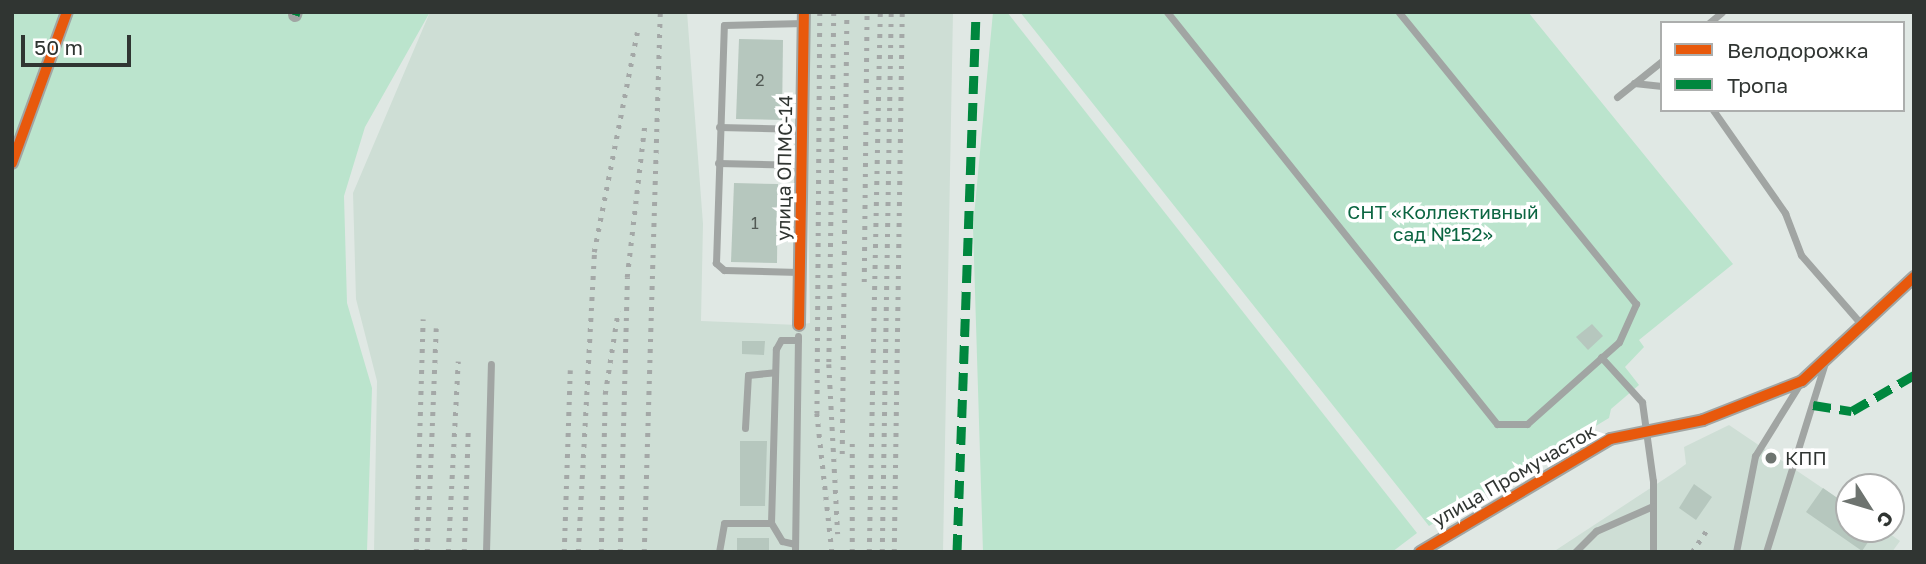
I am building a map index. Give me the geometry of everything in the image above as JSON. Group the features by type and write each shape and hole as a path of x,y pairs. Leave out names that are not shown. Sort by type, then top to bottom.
{"street":[{"path":"12,163 67,12"},
{"name":"улица ОПМС-14","path":"798,332 804,17"},
{"name":"улица Промучасток","path":"1420,552 1522,486 1641,430 1703,420 1802,381 1865,327 1914,276"}],"lane":[{"path":"1167,12 1497,424 1527,424 1619,342 1636,304 1399,12"},
{"path":"799,272 716,267 718,163 724,25 804,17"},
{"path":"1617,97 1660,63"},
{"path":"1634,83 1660,86"},
{"path":"1714,112 1784,214 1801,255 1865,327"},
{"path":"719,127 802,129"},
{"path":"718,163 801,165"},
{"path":"798,332 795,548 782,541 771,523 777,344 798,332"},
{"path":"1601,357 1642,402 1641,430 1653,506 1653,552"},
{"path":"1766,552 1825,363"},
{"path":"486,552 491,364"},
{"path":"745,428 748,375 775,372"},
{"path":"1736,552 1755,456 1802,381"},
{"path":"1575,552 1597,531 1653,506"},
{"path":"719,552 724,523 771,523"}],"shaded area":[{"path":"430,12 687,12 703,224 701,321 798,325 810,323 805,12 953,12 943,552 374,552 377,381 356,299 353,193"},
{"path":"1729,425 1835,497 1835,543 1899,543 1892,552 1553,552 1686,464 1684,447"}],"green space":[{"path":"12,12 430,12 365,127 344,196 347,303 372,388 367,552 12,552"},
{"path":"993,12 1007,12 1417,533 1392,552 983,552 973,227"},
{"name":"СНТ «Коллективный сад №152»","path":"1020,12 1528,12 1733,264 1639,340 1644,347 1625,367 1639,385 1611,409 1609,418 1429,526"}],"building":[{"path":"739,39 783,40 782,120 736,119"},
{"path":"734,183 778,184 777,263 731,262"},
{"path":"1592,324 1603,336 1588,350 1576,337"},
{"path":"742,341 765,341 764,355 742,354"},
{"path":"740,441 767,441 765,506 740,506"},
{"path":"1694,484 1712,497 1696,520 1679,508"},
{"path":"1823,488 1835,496 1835,532 1806,512"},
{"path":"737,538 769,538 769,552 737,552"},
{"path":"1851,543 1867,543 1862,551"}],"railway":[{"path":"644,552 660,12"},
{"path":"820,12 817,413 832,552"},
{"path":"834,12 829,364 838,534"},
{"path":"842,454 847,12"},
{"path":"864,282 867,12"},
{"path":"869,552 880,12"},
{"path":"882,552 891,12"},
{"path":"894,552 902,12"},
{"path":"578,552 594,252 637,32"},
{"path":"620,552 627,277 645,122"},
{"path":"601,552 605,394 618,311"},
{"path":"416,552 423,319"},
{"path":"427,552 436,328"},
{"path":"448,552 458,361"},
{"path":"564,552 570,370"},
{"path":"464,552 468,431"},
{"path":"852,440 852,552"},
{"path":"1692,552 1707,530"}],"marked path":[{"path":"957,552 976,12"},
{"path":"1813,405 1852,411 1914,375"}],"cycle path":[{"path":"12,163 67,12"},
{"path":"799,325 804,12"},
{"path":"1420,552 1610,439 1703,420 1802,381 1914,277"}],"place":[{"name":"КПП","path":"1771,458"}]}
